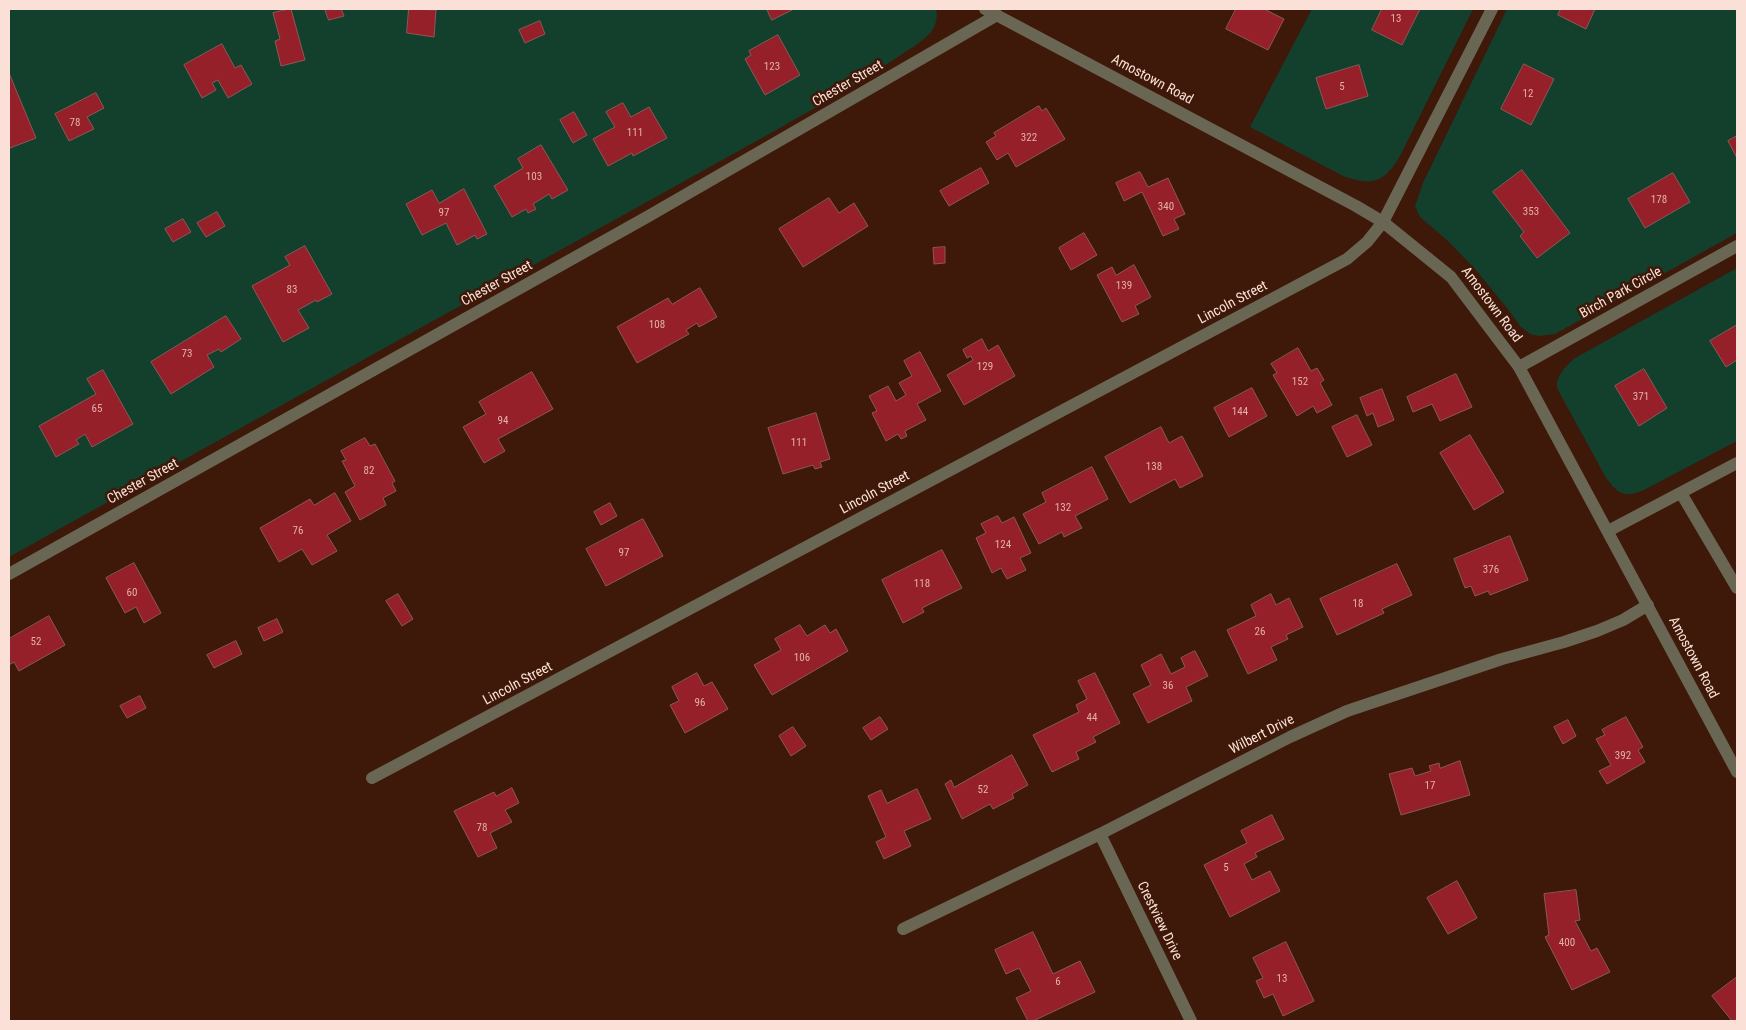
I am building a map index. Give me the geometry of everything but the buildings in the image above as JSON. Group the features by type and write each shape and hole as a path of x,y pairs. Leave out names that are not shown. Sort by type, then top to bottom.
{"street":[{"name":"Amostown Road","path":"985,9 1356,206 1383,222 1451,276 1519,367 1737,772"},
{"path":"1383,222 1492,9"},
{"name":"Chester Street","path":"9,574 647,217 997,15"},
{"name":"Lincoln Street","path":"372,778 1347,259 1367,242 1383,222"},
{"name":"Birch Park Circle","path":"1519,367 1737,246"},
{"path":"1608,531 1737,463"},
{"path":"1681,493 1737,588"},
{"name":"Wilbert Drive","path":"903,929 1100,834 1290,737 1347,711 1492,662 1597,631 1623,620 1648,605"},
{"name":"Crestview Drive","path":"1100,834 1191,1021"}],"green space":[{"path":"9,9 936,9 937,15 932,31 924,39 884,67 839,94 9,557"},
{"path":"1312,9 1473,9 1400,156 1389,172 1377,180 1362,181 1343,176 1250,127"},
{"path":"1507,9 1737,9 1737,233 1555,334 1539,336 1530,334 1521,327 1475,269 1448,241 1420,217 1415,206 1423,183"},
{"path":"1737,268 1737,441 1644,490 1631,494 1621,493 1613,487 1605,476 1558,390 1557,381 1559,376 1575,358"}]}
